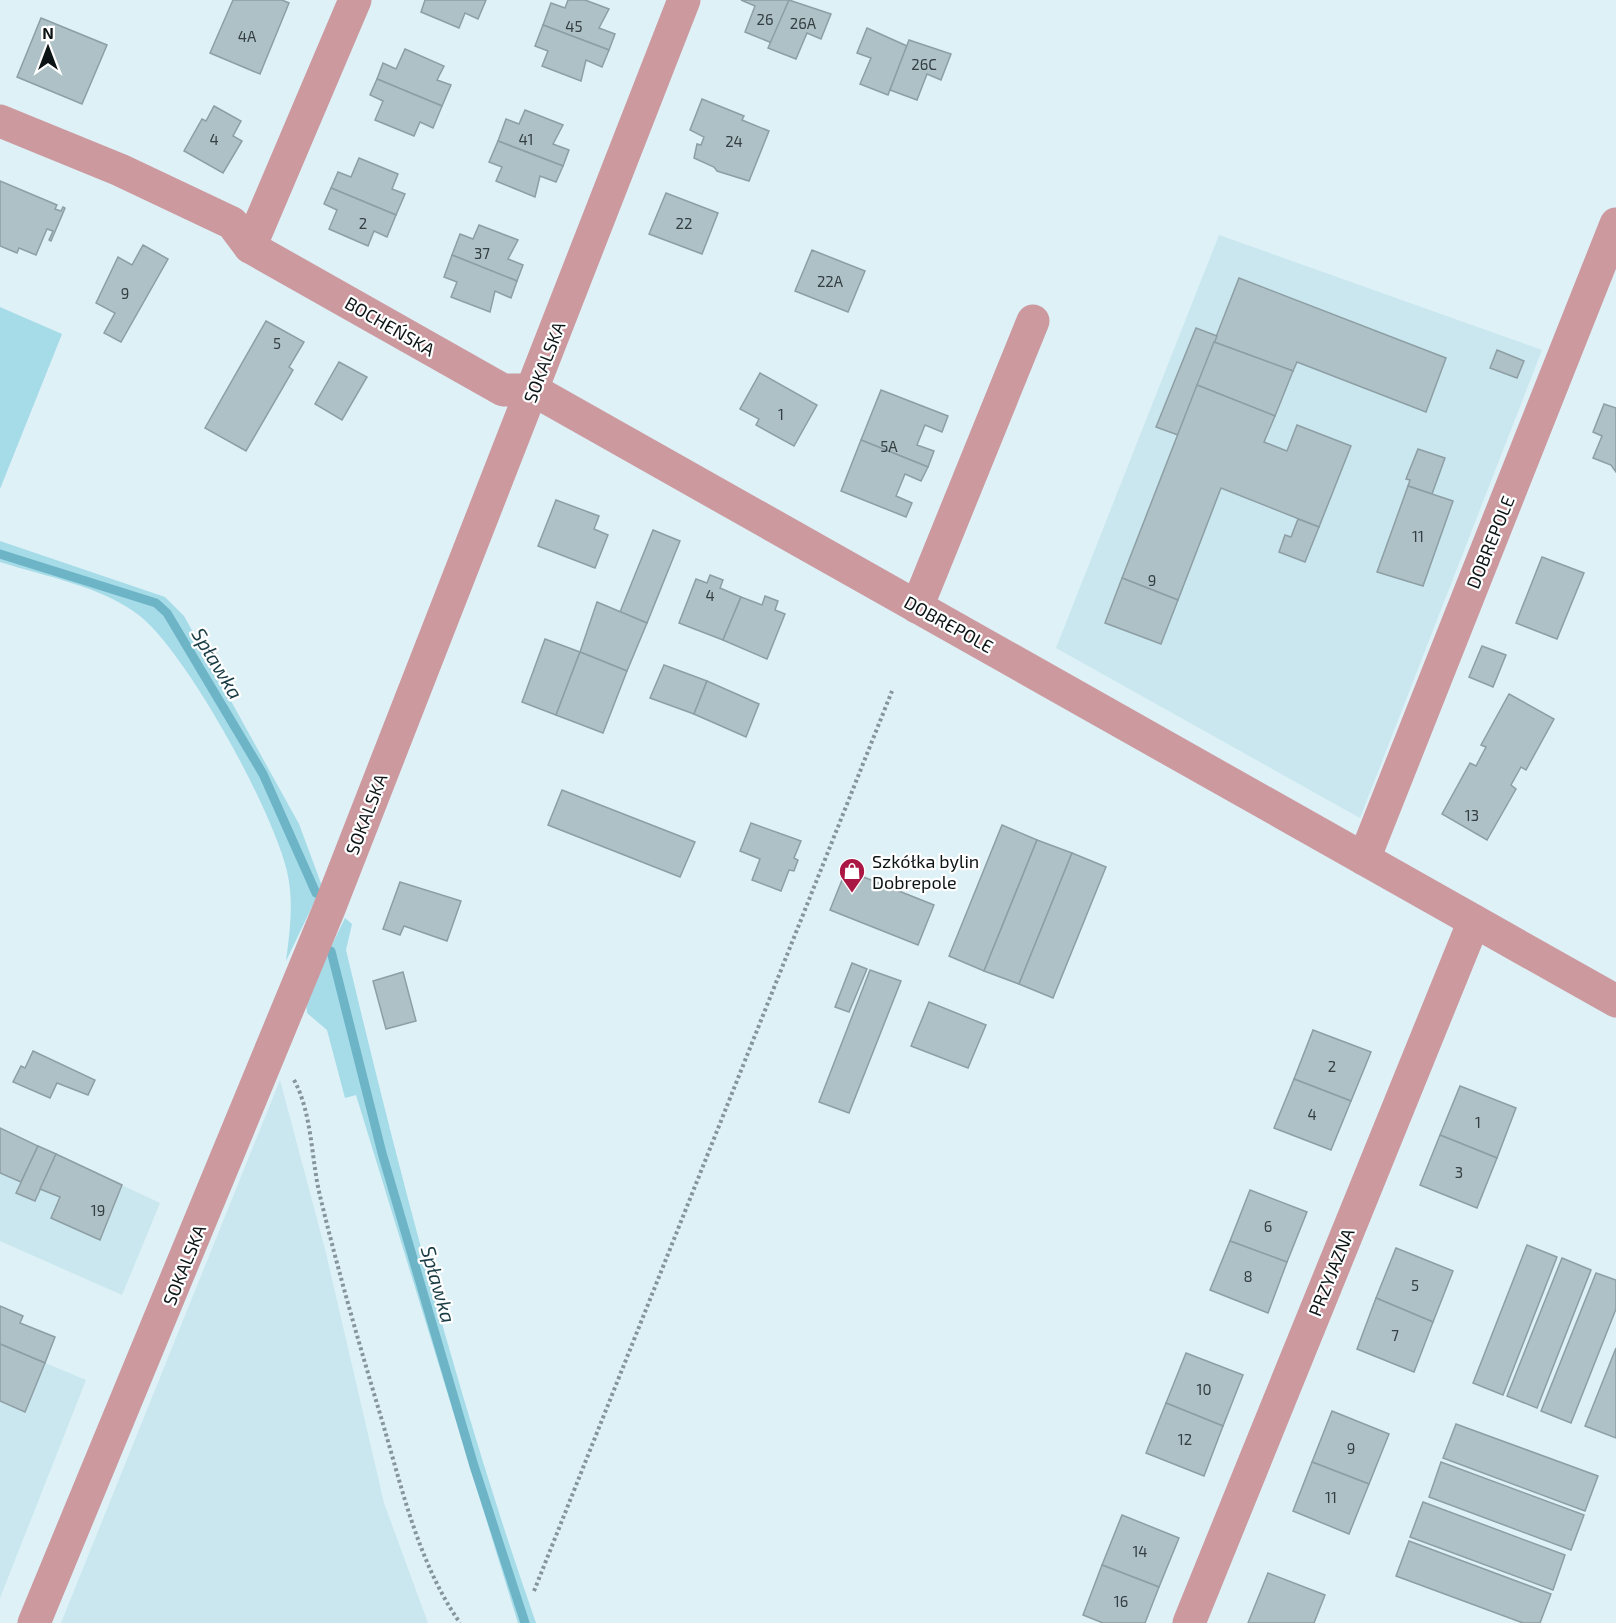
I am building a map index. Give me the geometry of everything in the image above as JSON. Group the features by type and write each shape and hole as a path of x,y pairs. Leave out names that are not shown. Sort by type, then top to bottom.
{"street":[{"path":"250,247 356,0"},
{"name":"SOKALSKA","path":"34,1623 271,1052 533,390 684,0"},
{"name":"BOCHEŃSKA","path":"0,121 120,170 232,223 250,247 503,390 533,390"},
{"name":"DOBREPOLE","path":"1364,859 1616,224"},
{"path":"917,607 1033,321"},
{"name":"DOBREPOLE","path":"533,390 1616,1000"},
{"name":"PRZYJAZNA","path":"1189,1623 1474,921"}],"path":[{"path":"534,1591 806,902 892,691"},
{"path":"271,1052 289,1072 297,1086 340,1279 412,1526 443,1598 460,1623"}],"shaded area":[{"path":"1219,235 1542,350 1360,818 1056,648"},
{"path":"0,307 62,334 0,489"},
{"path":"0,541 165,597 184,616 299,824 322,886 286,961 291,905 287,871 278,844 247,773 204,697 159,636 140,616 109,597 73,583 0,562"},
{"path":"345,918 352,924 346,950 432,1289 481,1457 536,1623 518,1623 356,1095 345,1098 327,1030 307,1013 306,998"},
{"path":"280,1080 325,1249 384,1503 428,1623 61,1623"},
{"path":"0,1128 160,1203 122,1295 0,1241"},
{"path":"0,1344 86,1380 0,1598"}],"building":[{"path":"233,0 282,0 289,3 260,74 210,53"},
{"path":"425,0 486,0 478,19 465,13 459,28 421,12"},
{"path":"568,0 585,0 609,9 599,28 615,34 609,50 543,25 551,3 565,8"},
{"path":"741,0 789,0 772,43 745,32 755,6"},
{"path":"789,0 831,14 821,39 807,33 796,59 768,48"},
{"path":"41,18 107,45 82,104 17,77"},
{"path":"543,25 609,50 602,67 586,60 581,81 542,66 548,51 535,46"},
{"path":"867,28 907,46 888,95 860,84 871,58 857,53"},
{"path":"909,40 951,54 941,80 927,74 917,100 890,90"},
{"path":"405,49 444,66 437,80 451,85 442,106 377,79 383,63 396,69"},
{"path":"377,79 442,106 433,128 420,122 414,136 375,120 383,101 370,95"},
{"path":"702,99 744,116 742,120 769,131 749,181 717,171 714,167 694,158 697,144 701,145 704,137 690,130"},
{"path":"214,106 241,121 233,136 242,141 223,173 184,151 202,119 206,121"},
{"path":"525,110 563,125 553,144 569,150 563,166 498,141 506,119 519,124"},
{"path":"498,141 563,166 556,182 540,176 535,197 496,181 502,167 489,162"},
{"path":"359,158 398,174 392,189 405,194 396,215 331,188 338,172 351,177"},
{"path":"0,181 57,205 55,209 61,211 63,207 65,208 51,241 49,240 53,231 47,229 36,255 19,248 17,253 0,246"},
{"path":"331,188 396,215 387,237 374,231 368,246 329,229 337,210 324,204"},
{"path":"666,193 718,213 702,254 649,234"},
{"path":"479,225 518,240 508,259 523,265 517,281 452,255 460,234 473,239"},
{"path":"143,245 168,259 121,342 104,333 115,313 96,303 118,257 132,265"},
{"path":"812,250 865,271 848,312 795,291"},
{"path":"452,255 517,281 511,298 495,291 490,312 451,297 457,282 444,277"},
{"path":"1239,278 1446,358 1426,412 1297,362 1293,371 1214,342"},
{"path":"266,321 304,342 289,367 293,370 246,451 205,428"},
{"path":"1196,328 1217,336 1178,435 1156,427"},
{"path":"1214,342 1293,371 1275,416 1197,385"},
{"path":"1497,350 1524,361 1517,378 1490,368"},
{"path":"339,362 367,377 342,420 315,404"},
{"path":"760,373 817,405 794,446 756,425 759,419 740,409"},
{"path":"1197,385 1275,416 1264,442 1287,451 1297,425 1351,446 1319,527 1221,488 1178,600 1122,578"},
{"path":"881,390 948,416 942,432 925,425 917,445 934,451 928,467 861,440"},
{"path":"1604,404 1616,408 1616,472 1611,465 1593,458 1602,436 1593,432"},
{"path":"861,440 928,467 921,481 905,474 896,496 912,503 906,517 841,491"},
{"path":"1418,449 1445,458 1432,494 1408,486 1410,480 1406,479"},
{"path":"1408,486 1453,501 1423,586 1377,572"},
{"path":"556,500 599,516 594,529 608,535 595,568 538,546"},
{"path":"1298,519 1319,527 1305,562 1279,552 1285,535 1291,537"},
{"path":"653,530 680,541 647,623 620,612"},
{"path":"1542,557 1584,573 1557,639 1516,623"},
{"path":"710,575 723,580 720,588 741,597 723,640 679,623 696,579 707,583"},
{"path":"1122,578 1178,600 1161,644 1105,623"},
{"path":"765,596 778,601 775,610 785,614 767,659 723,640 741,597 762,605"},
{"path":"597,602 647,623 627,671 580,652"},
{"path":"545,639 580,652 556,715 522,702"},
{"path":"1482,646 1506,655 1493,687 1469,677"},
{"path":"580,652 627,671 603,733 556,715"},
{"path":"664,665 707,681 694,714 650,698"},
{"path":"707,681 759,704 746,737 694,714"},
{"path":"1509,694 1554,719 1526,770 1521,767 1511,785 1516,789 1487,840 1442,814 1470,763 1476,766 1486,747 1481,745"},
{"path":"562,790 695,842 680,877 548,825"},
{"path":"751,823 801,841 794,858 798,860 794,871 789,870 781,891 752,880 760,859 740,851"},
{"path":"1002,825 1037,840 984,971 949,956"},
{"path":"1037,840 1072,853 1019,984 984,971"},
{"path":"1072,853 1106,867 1053,998 1019,984"},
{"path":"846,870 934,905 918,945 830,910"},
{"path":"400,882 461,901 447,941 404,926 400,935 383,929"},
{"path":"852,963 867,969 849,1012 835,1007"},
{"path":"870,970 901,981 849,1113 819,1102"},
{"path":"403,972 416,1021 386,1029 373,981"},
{"path":"929,1002 986,1025 968,1068 911,1046"},
{"path":"1313,1030 1371,1052 1351,1101 1294,1079"},
{"path":"33,1051 95,1080 88,1095 57,1083 50,1098 13,1082 21,1066 25,1068"},
{"path":"1294,1079 1351,1101 1331,1150 1274,1128"},
{"path":"1460,1086 1516,1108 1497,1158 1440,1135"},
{"path":"0,1128 38,1146 21,1182 0,1173"},
{"path":"1440,1135 1497,1158 1477,1208 1420,1185"},
{"path":"38,1146 56,1154 35,1201 16,1193"},
{"path":"56,1154 122,1185 100,1240 51,1218 60,1197 40,1189"},
{"path":"1250,1190 1307,1212 1287,1262 1230,1241"},
{"path":"1230,1241 1287,1262 1268,1313 1210,1290"},
{"path":"1527,1245 1557,1257 1503,1395 1473,1383"},
{"path":"1396,1248 1453,1271 1433,1322 1376,1298"},
{"path":"1562,1258 1591,1270 1537,1408 1507,1396"},
{"path":"1596,1273 1616,1280 1616,1309 1571,1423 1541,1411"},
{"path":"1376,1298 1433,1322 1414,1372 1357,1349"},
{"path":"0,1306 23,1316 20,1323 55,1337 45,1363 0,1344"},
{"path":"0,1344 45,1363 25,1412 0,1401"},
{"path":"1616,1348 1616,1438 1585,1426"},
{"path":"1186,1353 1243,1375 1223,1426 1166,1403"},
{"path":"1166,1403 1223,1426 1204,1476 1146,1453"},
{"path":"1332,1411 1389,1434 1369,1484 1312,1462"},
{"path":"1456,1424 1598,1476 1585,1511 1443,1458"},
{"path":"1312,1462 1369,1484 1349,1534 1293,1511"},
{"path":"1441,1462 1584,1515 1571,1550 1429,1497"},
{"path":"1423,1502 1565,1555 1553,1590 1410,1537"},
{"path":"1122,1515 1179,1538 1159,1587 1102,1565"},
{"path":"1409,1541 1551,1594 1540,1623 1523,1623 1396,1576"},
{"path":"1102,1565 1159,1587 1145,1623 1103,1623 1083,1615"},
{"path":"1268,1573 1325,1595 1314,1623 1248,1623"}],"waterway":[{"name":"Spławka","path":"0,554 156,603 167,613 263,774 316,893"},
{"name":"Spławka","path":"331,951 382,1153 474,1466 525,1623"}],"place":[{"name":"Szkółka bylin Dobrepole","path":"852,894"}]}
